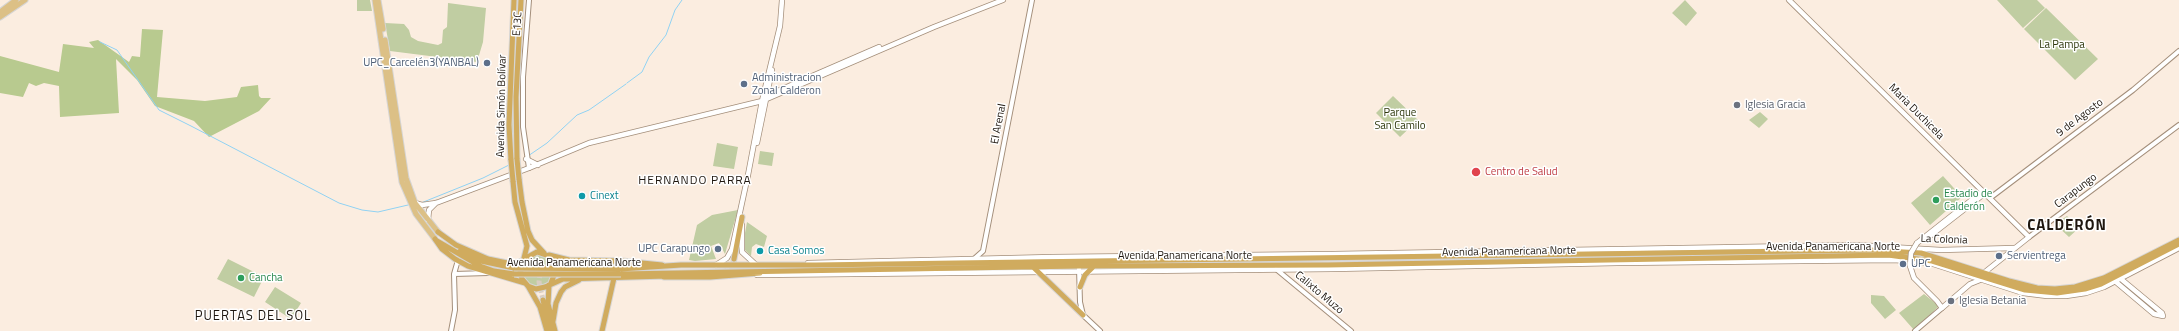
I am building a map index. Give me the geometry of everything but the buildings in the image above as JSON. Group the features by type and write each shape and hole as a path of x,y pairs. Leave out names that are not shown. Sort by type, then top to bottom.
{"highway":[{"name":"Avenida Simón Bolívar","path":"514,0 509,125 515,202 527,251 523,260"},
{"name":"Avenida Simón Bolívar","path":"521,0 516,97 517,160 522,202 528,231 532,240 546,254"},
{"path":"734,259 742,217"},
{"path":"438,232 456,245 488,259 512,264 523,260 534,253 546,254 569,260 654,263 663,265"},
{"name":"Avenida Panamericana Norte","path":"438,232 466,254 514,271"},
{"path":"435,239 442,249 458,260 488,273 539,289 562,279 710,275"},
{"name":"Avenida Panamericana Norte","path":"435,239 459,255 480,266 494,271 1035,269 1185,257 1464,255 1598,252 1672,253 1827,248 1888,250 1921,253 1985,272 2009,281 2037,288 2055,289 2075,287 2104,278 2179,240"},
{"name":"Avenida Panamericana Norte","path":"621,271 663,265 997,262 1037,259 1076,266 1238,267 1464,262 1627,261 1665,258 1817,258 1888,256 1922,258 2025,290 2057,293 2085,289 2101,284 2179,244"},
{"path":"1679,258 1676,256 1678,254 1688,252"},
{"path":"1665,258 1674,257 1675,254 1672,253"},
{"path":"546,254 554,261 556,270 555,278 550,284 548,304 555,331"},
{"path":"1464,255 1464,262"},
{"path":"1185,257 1185,266"},
{"path":"523,260 520,273 537,300 547,331"},
{"path":"562,265 654,263"},
{"path":"1080,287 1089,270 1094,266"},
{"path":"1035,269 1083,315"},
{"path":"649,277 753,275 769,271"},
{"path":"553,321 556,303 561,292 565,287 582,278"},
{"path":"602,331 614,278"},
{"path":"543,300 550,331"}],"main road":[{"path":"0,12 16,0"},
{"path":"0,17 25,0"},
{"name":"Avenida Panamericana Norte","path":"375,0 402,182 413,208 435,239"},
{"name":"Avenida Panamericana Norte","path":"378,0 405,172 415,203 428,222 438,232"},
{"path":"716,265 727,258 732,250 762,99 780,26 782,0"},
{"path":"755,264 742,252 742,217 762,99 769,84 783,27 786,0"},
{"path":"762,99 776,91 995,0"},
{"path":"415,203 422,205 436,203 538,165 589,143 762,99 934,27 1003,0"},
{"name":"Maria Duchicela","path":"1789,0 2029,238"},
{"path":"769,84 776,91"},
{"path":"526,159 538,165"},
{"path":"1981,280 1970,284 1942,308 1914,278 1911,266 1918,244 1984,192"},
{"path":"428,222 428,212 436,203"},
{"name":"Carapungo","path":"1985,272 2014,248 2029,238"},
{"name":"Avenida Panamericana Norte","path":"1316,256 1827,248 1873,245"},
{"name":"La Colonia","path":"1873,245 1941,250 2014,248"},
{"name":"Avenida Panamericana Norte","path":"1076,266 1089,270 1238,267 1276,269 1347,269 1627,261 1817,258 1930,263 2023,293 2047,296 2066,296 2086,293 2116,282 2179,248"},
{"name":"Avenida Panamericana Norte","path":"790,264 974,259 1185,257"},
{"path":"1911,266 1916,276 1942,302 1947,304"},
{"name":"Avenida Panamericana Norte","path":"753,275 875,275 1035,269"},
{"path":"1970,284 1971,277"},
{"path":"2116,282 2154,314 2164,316 2122,279"}],"street":[{"name":"E13C","path":"529,0 523,77 523,127 526,159 529,168"},
{"name":"El Arenal","path":"983,250 1032,0"},
{"name":"9 de Agosto","path":"1990,198 2133,90 2179,51"},
{"name":"Carapungo","path":"2029,238 2179,125"},
{"path":"969,262 983,250 991,259 997,262"},
{"path":"451,331 455,310 454,274 458,260"},
{"path":"1076,266 1083,315 1100,331"},
{"name":"Calixto Muzo","path":"1276,269 1351,331"},
{"path":"454,274 488,273"},
{"path":"1075,307 1081,304"},
{"path":"1915,331 1942,308"}],"green space":[{"path":"357,0 370,0 372,11 357,11"},
{"path":"515,0 518,37 513,127 514,171 512,132 516,36"},
{"path":"1685,0 1697,13 1686,26 1672,13"},
{"path":"1997,0 2037,0 2045,8 2023,28"},
{"path":"448,3 486,8 483,42 477,62 390,51 385,23 404,24 409,30 411,37 418,41 438,45 442,43 443,30 447,27"},
{"name":"La Pampa","path":"2046,8 2098,59 2075,80 2024,29"},
{"path":"142,29 163,30 157,97 205,101 237,97 241,87 258,85 259,96 261,98 271,98 259,111 209,137 194,121 155,106 137,80 116,59 119,113 60,117 59,86 44,83 36,86 29,83 23,97 0,93 0,56 59,72 63,44 94,48 89,42 98,40 129,62 132,56 140,57"},
{"name":"Parque San Camilo","path":"1393,96 1418,120 1400,137 1376,113"},
{"path":"1760,112 1768,119 1759,128 1749,120"},
{"path":"717,143 738,147 734,169 713,166"},
{"path":"760,151 774,153 772,166 758,164"},
{"name":"Estadio de Calderón","path":"1943,176 1962,197 1930,225 1911,203"},
{"path":"738,210 725,254 719,243 711,246 716,259 695,261 689,260 697,225 712,215"},
{"path":"2067,216 2079,228 2069,237 2055,224"},
{"path":"747,222 767,236 764,247 756,244 752,247 751,256 745,250 743,244"},
{"path":"541,254 552,261 555,269 521,268 522,264 530,256"},
{"name":"Cancha","path":"228,259 264,277 254,297 217,279"},
{"path":"522,276 554,276 551,282 538,288 531,286"},
{"name":"Cancha","path":"275,287 301,303 291,319 265,302"},
{"path":"1924,294 1939,306 1914,330 1899,313"},
{"path":"1871,295 1884,296 1896,310 1885,319 1871,303"}],"waterway":[{"path":"627,83 642,72 649,57 666,35 675,10 682,0"},
{"path":"100,42 117,50 159,110 339,203 362,210 378,212 408,205"},
{"path":"528,156 547,143 577,115 589,110 626,84"},
{"path":"421,203 483,178 509,165"}],"tunnel":[{"path":"723,273 731,267 734,259"},
{"path":"543,300 539,282 540,274 548,267 562,265"}],"place":[{"name":"UPC_Carcelén3(YANBAL)","path":"487,63"},
{"name":"Administracion Zonal Calderon","path":"744,84"},
{"name":"Iglesia Gracia","path":"1737,105"},
{"name":"Centro de Salud","path":"1476,172"},
{"name":"Cinext","path":"582,196"},
{"name":"Estadio de Calderón","path":"1936,200"},
{"name":"UPC Carapungo","path":"718,249"},
{"name":"Casa Somos","path":"760,251"},
{"name":"Servientrega","path":"1999,256"},
{"name":"UPC","path":"1903,264"},
{"name":"Cancha","path":"241,278"},
{"name":"Iglesia Betania","path":"1951,301"}],"district":[{"name":"HERNANDO PARRA","path":"695,181"},
{"name":"CALDERÓN","path":"2067,226"},
{"name":"PUERTAS DEL SOL","path":"253,317"}]}
